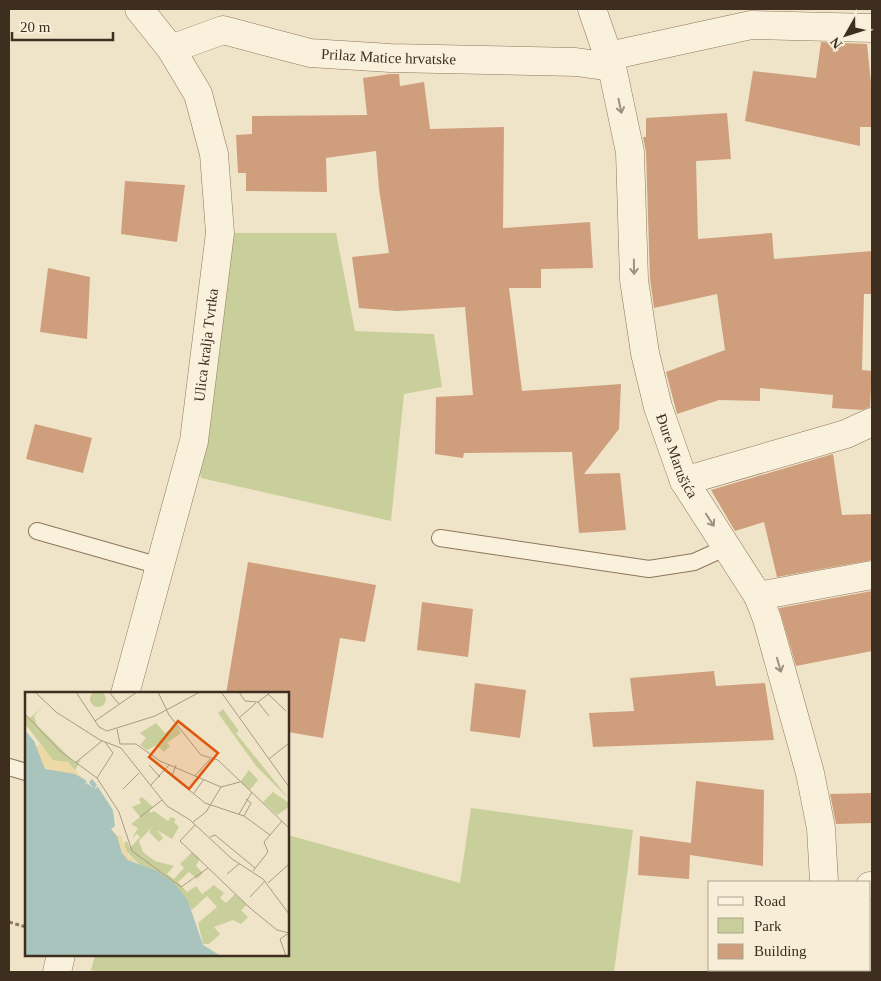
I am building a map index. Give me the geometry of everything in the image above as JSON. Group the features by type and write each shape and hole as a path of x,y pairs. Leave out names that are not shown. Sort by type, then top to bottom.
{"street":[{"name":"Ulica kralja Tvrtka","path":"126,692 194,441 220,233 212,146 198,94 172,49 139,9"},
{"name":"Đure Marušića","path":"592,9 610,61 630,152 634,280 645,353 658,407 684,482 758,596 810,773 821,828 824,881"},
{"path":"610,61 751,25 872,28"},
{"name":"Prilaz Matice hrvatske","path":"172,49 223,30 310,53 390,58 610,61"},
{"path":"684,482 846,434 872,422"},
{"path":"758,596 872,575"},
{"path":"57,972 61,956"}],"lane":[{"path":"37,531 160,566"},
{"path":"440,538 649,569 694,562 727,547"},
{"path":"9,767 25,772"}],"path":[{"path":"9,922 25,927"}],"green space":[{"path":"220,233 336,233 355,331 434,334 442,387 404,394 391,521 201,478 194,441"},
{"path":"471,808 633,830 614,972 99,972 91,970 95,956 289,956 289,835 460,883"}],"building":[{"path":"821,42 867,44 872,92 872,127 860,127 860,146 745,121 753,71 816,78"},
{"path":"399,74 400,86 424,82 430,129 504,127 503,228 590,222 593,268 541,269 541,288 509,288 522,391 621,384 619,429 584,474 620,473 626,530 579,533 572,452 464,453 463,458 435,454 436,397 473,395 465,307 397,311 359,308 352,257 389,253 379,189 376,151 326,158 327,192 246,191 246,173 238,173 236,135 252,134 252,116 367,115 363,78"},
{"path":"727,113 731,159 696,161 698,239 772,233 774,259 872,251 872,294 864,294 862,370 872,371 870,407 862,410 832,408 833,395 760,388 760,401 719,400 677,414 666,372 725,350 717,294 654,308 650,279 646,152 643,137 646,137 646,118"},
{"path":"125,181 185,185 177,242 121,234"},
{"path":"48,268 90,277 87,339 40,332"},
{"path":"35,424 92,438 83,473 26,459"},
{"path":"833,454 842,515 872,514 872,560 777,577 764,522 735,531 711,490"},
{"path":"248,562 376,585 365,642 340,638 323,738 289,732 289,692 226,692"},
{"path":"872,591 872,651 796,666 779,608"},
{"path":"422,602 473,609 468,657 417,650"},
{"path":"714,671 716,686 765,683 774,740 593,747 589,713 634,711 630,678"},
{"path":"475,683 526,690 520,738 470,731"},
{"path":"696,781 764,790 763,866 690,855 689,879 638,875 640,836 691,843"},
{"path":"872,793 872,823 836,824 830,794"}]}
